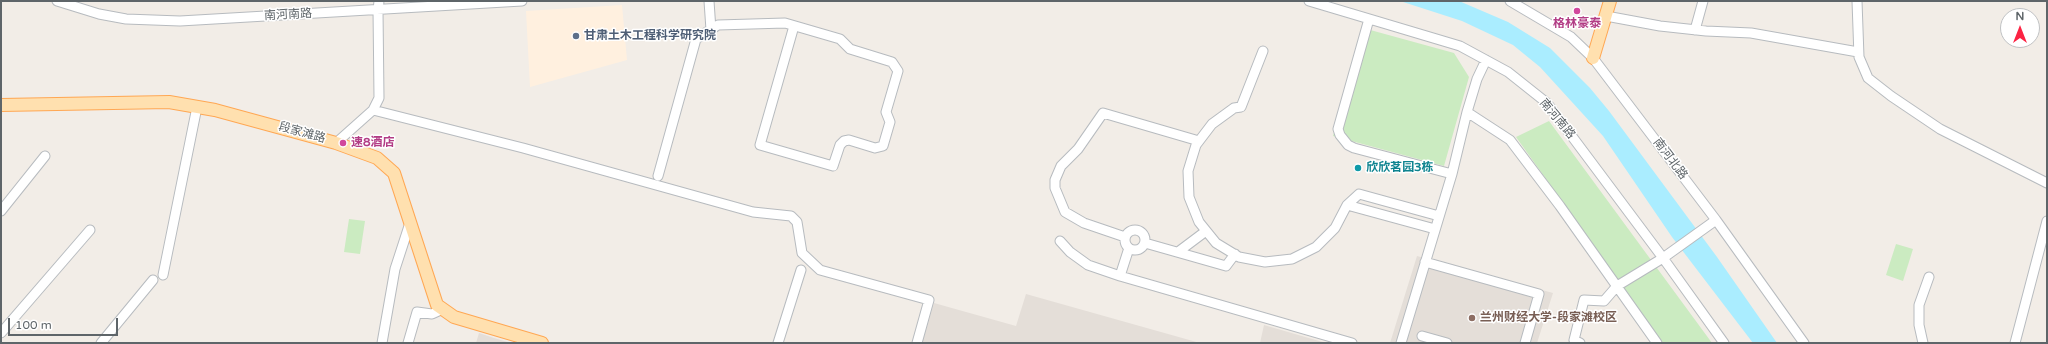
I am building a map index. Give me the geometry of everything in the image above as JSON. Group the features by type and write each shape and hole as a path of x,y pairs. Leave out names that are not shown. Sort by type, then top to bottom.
{"main road":[{"path":"1593,58 1610,1"},
{"name":"段家滩路","path":"1,105 169,102 215,110 336,142 377,158 394,173 437,304 454,317 542,343"}],"street":[{"name":"南河南路","path":"57,1 99,14 126,19 180,21 378,6 522,1"},
{"path":"709,1 711,30"},
{"name":"南河南路","path":"1309,1 1460,46 1508,72 1547,103 1663,258 1724,343"},
{"name":"南河北路","path":"1510,1 1571,37 1593,58 1716,220 1804,343"},
{"path":"1695,30 1703,1"},
{"path":"1857,1 1858,52 1868,78 1891,96 1940,129 2047,183"},
{"path":"336,142 373,110 379,98 378,6"},
{"path":"1606,16 1660,26 1695,30 1751,33 1858,52"},
{"path":"1369,19 1338,129 1340,135 1348,145 1354,148 1452,174"},
{"path":"658,176 696,39 718,25 785,23 840,38 850,49 895,64 897,74 886,112 890,122 883,146 875,148 849,140 844,141 840,145 832,166 760,145 794,26"},
{"path":"1263,51 1241,107 1234,108 1212,124 1199,141 1188,171 1189,197 1199,222 1216,243 1235,254 1265,262 1292,259 1316,247 1335,228 1347,204 1359,194 1439,216"},
{"path":"1401,343 1452,174 1467,112 1477,79 1486,60"},
{"path":"163,276 198,107"},
{"path":"373,110 530,150 753,212 791,216 797,222 802,253 820,270 929,300 917,343"},
{"path":"1467,112 1510,140 1657,343"},
{"path":"1125,237 1084,223 1065,212 1055,188 1054,180 1061,166 1078,150 1103,114 1199,141"},
{"path":"1,211 45,156"},
{"path":"1347,204 1435,229"},
{"path":"1580,343 1574,340 1584,300 1604,301 1617,286 1663,258 1716,220"},
{"path":"2015,343 2047,221"},
{"path":"382,343 395,269 410,223"},
{"path":"1,333 90,230"},
{"path":"1120,276 1129,248 1125,237 1129,232 1138,230 1143,234 1145,243"},
{"path":"1178,252 1206,231"},
{"path":"1060,241 1070,252 1088,265 1120,276 1352,343"},
{"path":"1145,243 1226,266 1235,254"},
{"path":"1129,248 1138,249 1145,243"},
{"path":"1425,262 1539,294 1525,343"},
{"path":"778,343 801,270"},
{"path":"1923,343 1919,325 1919,305 1929,277"},
{"path":"101,343 153,280"},
{"path":"408,343 417,312 432,314 443,309"},
{"path":"1422,336 1447,343"}],"shaded area":[{"name":"甘肃土木工程科学研究院","path":"622,5 627,60 530,87 526,11"},
{"name":"兰州财经大学-段家滩校区","path":"1417,256 1553,293 1537,343 1390,343"},
{"path":"1026,294 1200,343 922,343 934,303 1016,326"},
{"path":"1264,325 1326,343 1260,343"},
{"path":"479,333 494,338 511,343 476,343"}],"green space":[{"path":"1363,28 1454,53 1469,77 1444,166 1333,136"},
{"path":"1549,121 1712,343 1663,343 1516,137"},
{"path":"349,219 365,221 360,254 344,252"},
{"path":"1896,244 1913,249 1903,281 1886,275"}],"water":[{"path":"1400,1 1459,1 1508,22 1550,48 1590,88 1609,111 1717,257 1777,343 1753,343 1672,237 1603,136 1540,67 1513,45 1462,21"}],"place":[{"name":"格林豪泰","path":"1577,11"},
{"name":"甘肃土木工程科学研究院","path":"576,36"},
{"name":"速8酒店","path":"343,143"},
{"name":"欣欣茗园3栋","path":"1358,168"},
{"name":"兰州财经大学-段家滩校区","path":"1472,318"}]}
